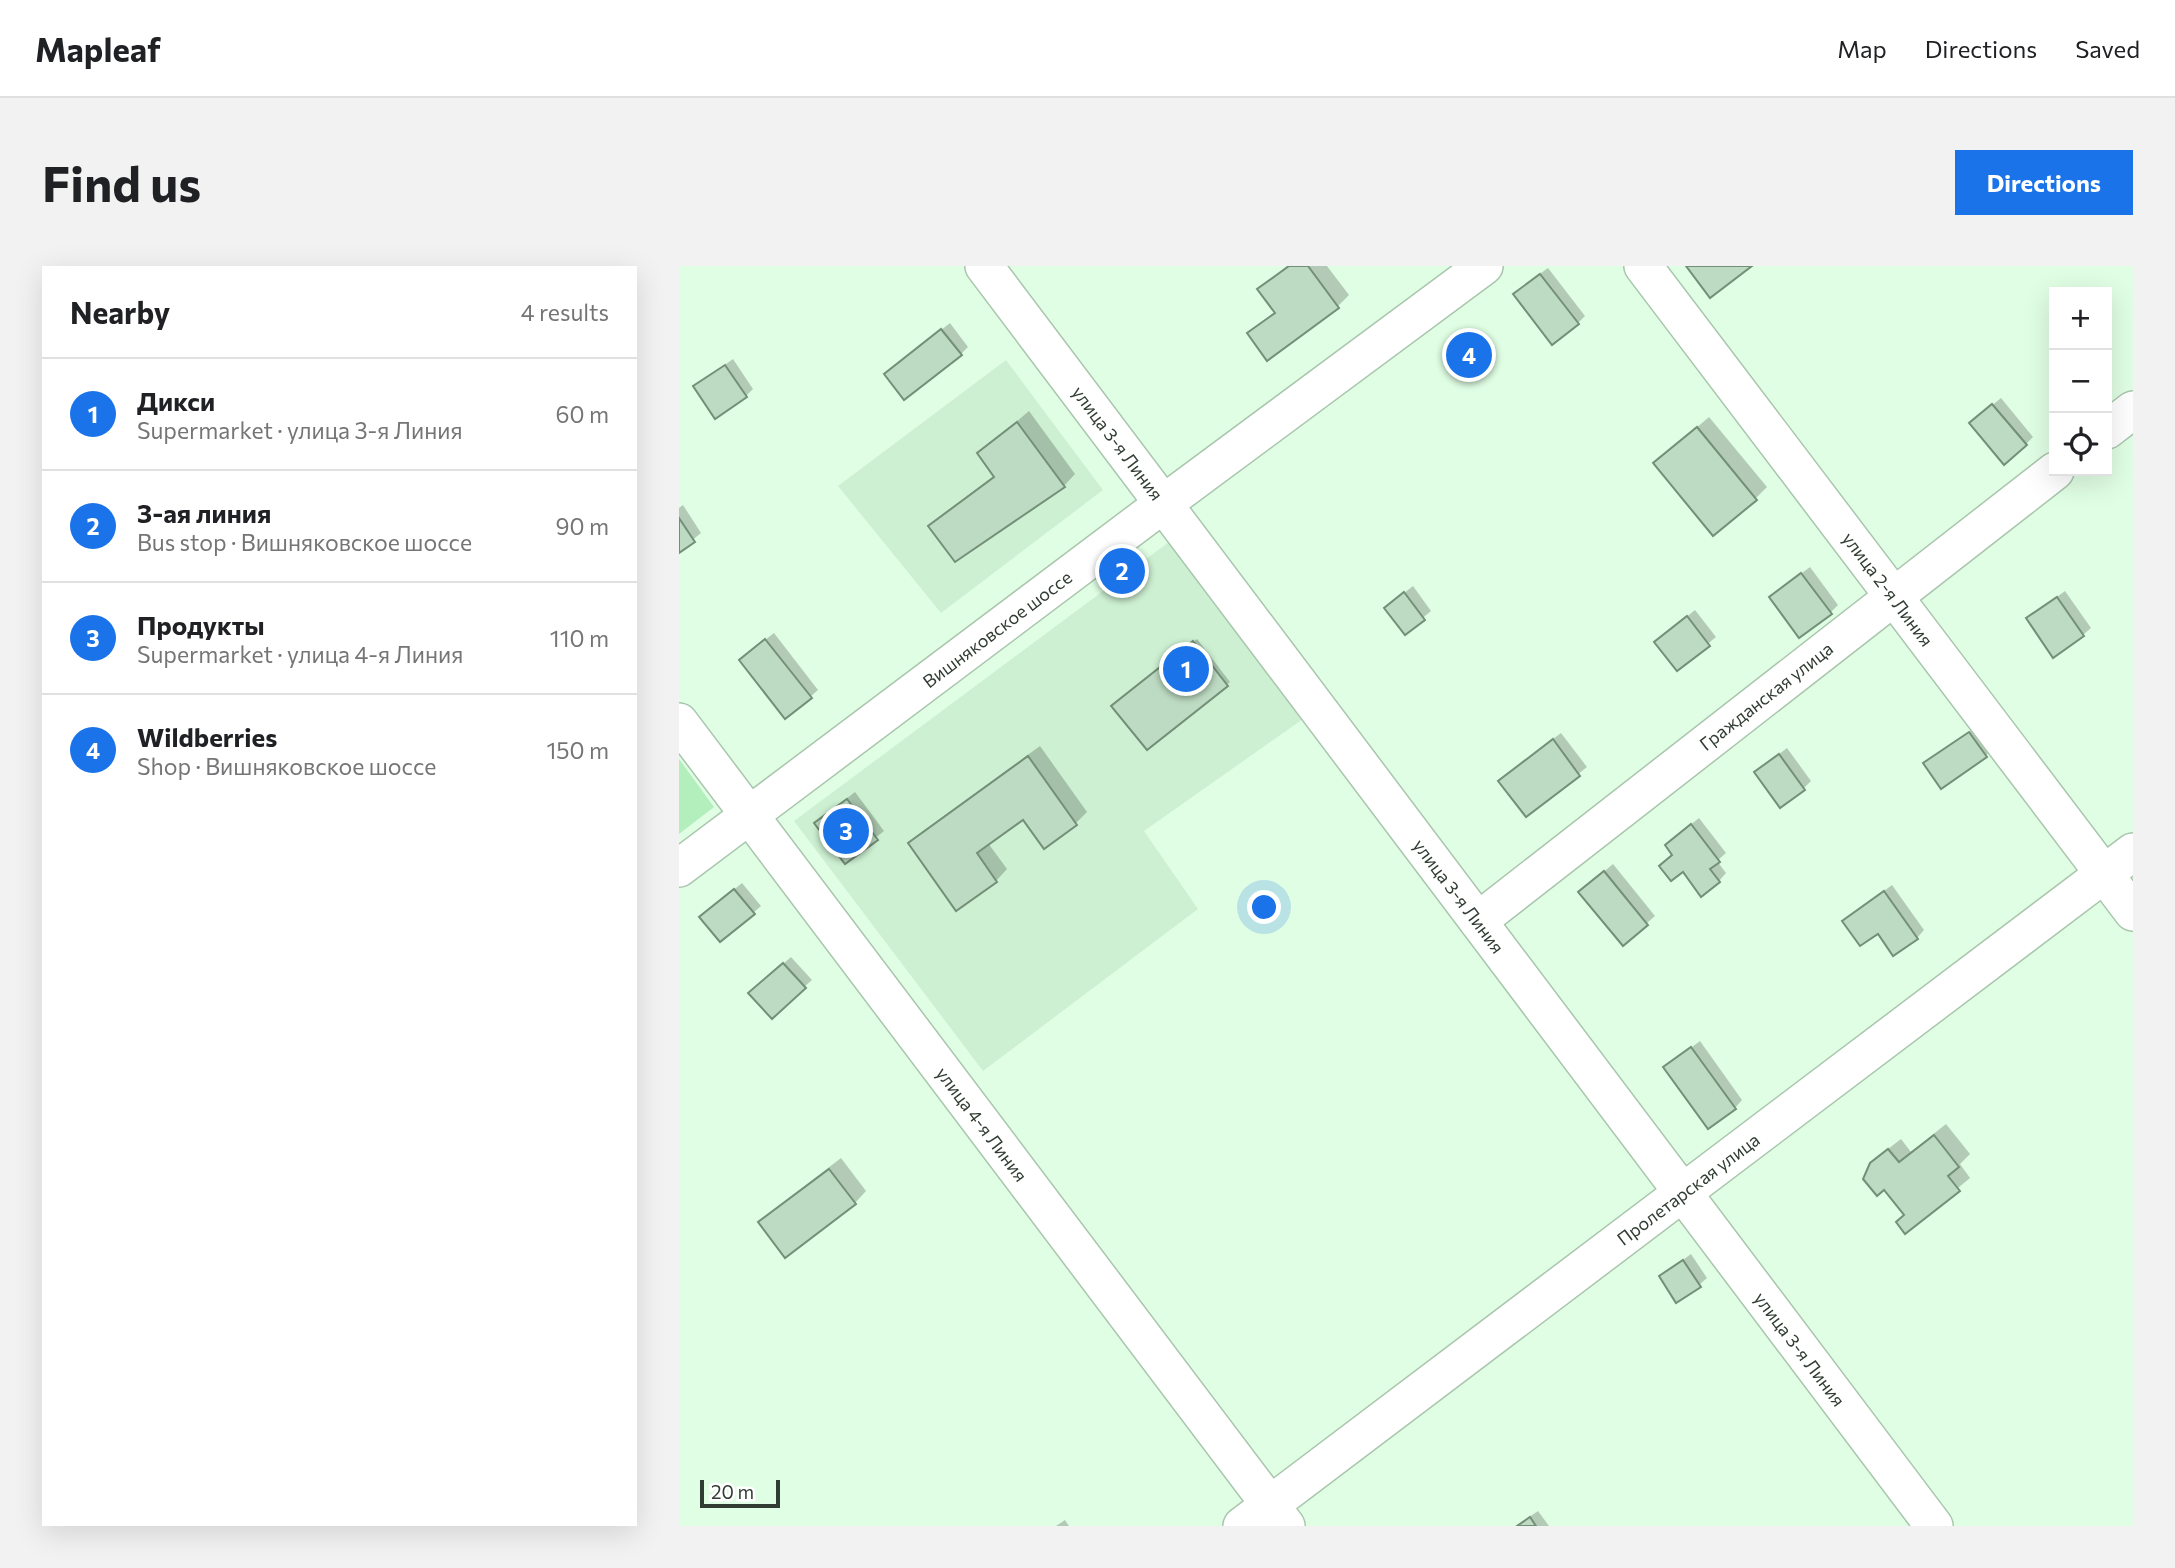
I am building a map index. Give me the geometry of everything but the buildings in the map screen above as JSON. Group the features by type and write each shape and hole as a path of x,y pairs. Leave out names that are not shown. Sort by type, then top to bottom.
{"street":[{"name":"улица 3-я Линия","path":"984,266 1934,1526"},
{"name":"Вишняковское шоссе","path":"679,868 1484,266"},
{"name":"улица 2-я Линия","path":"1643,266 2133,912"},
{"path":"2112,426 2133,410"},
{"name":"Гражданская улица","path":"1478,921 2049,476"},
{"name":"улица 4-я Линия","path":"679,722 1266,1519"},
{"name":"Пролетарская улица","path":"1266,1519 1683,1193 2133,852"}],"shaded area":[{"path":"1006,360 1103,490 941,613 838,486"},
{"path":"1169,542 1303,719 1144,831 1198,909 983,1071 794,821"}],"green space":[{"path":"679,759 714,807 679,834"}],"place":[{"name":"Wildberries","path":"1469,355"},
{"name":"3-ая линия","path":"1122,571"},
{"name":"Дикси","path":"1186,669"},
{"name":"Продукты","path":"846,831"}]}
